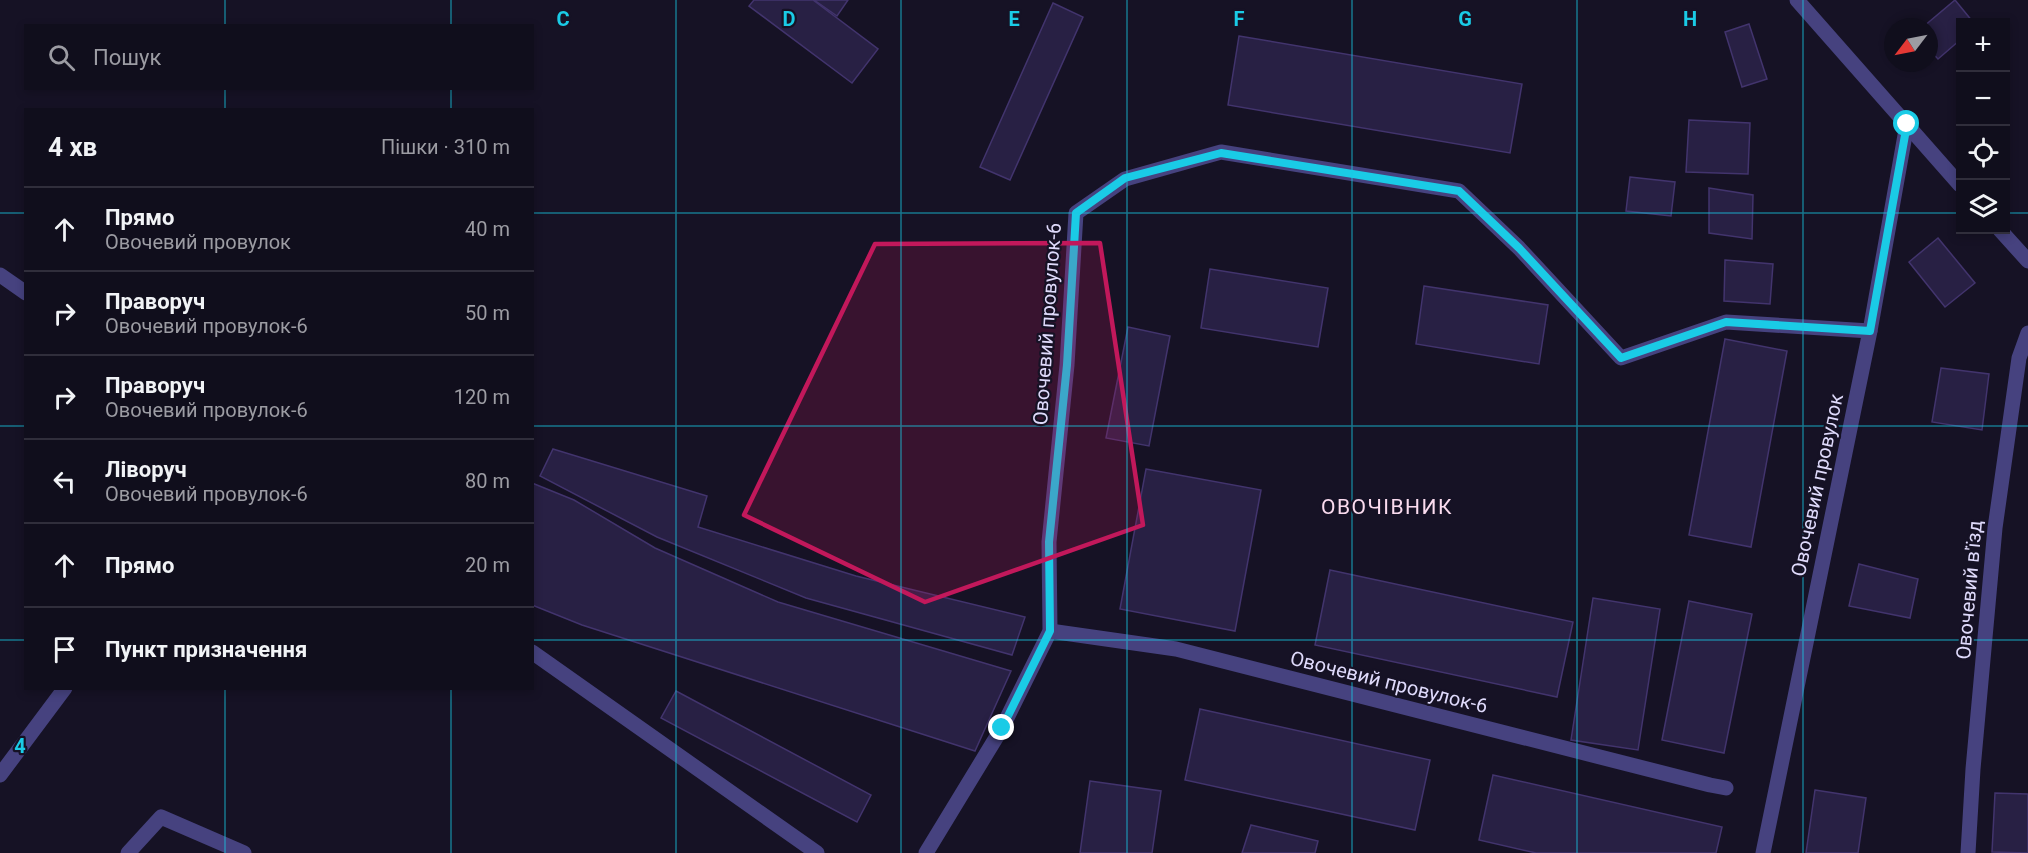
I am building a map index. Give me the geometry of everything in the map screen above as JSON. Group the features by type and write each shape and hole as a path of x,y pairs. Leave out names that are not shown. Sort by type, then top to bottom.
{"street":[{"path":"1797,0 1956,180"},
{"name":"Овочевий провулок","path":"1763,853 1870,331 1907,124"},
{"name":"Овочевий провулок-6","path":"1726,788 1176,649 1050,631 1049,542 1067,365 1076,213 1125,178 1221,153 1459,191 1519,248 1621,358 1726,322 1870,331"},
{"path":"2004,234 2028,261"},
{"path":"0,275 24,292"},
{"name":"Овочевий в'їзд","path":"1968,853 1973,769 1995,528 2019,358 2028,333"},
{"path":"926,853 1002,728 1050,631"},
{"path":"534,653 817,853"},
{"path":"0,775 64,690"},
{"path":"128,853 161,817 243,853"}],"highlighted area":[{"path":"1100,243 1143,525 925,602 744,515 875,244"}],"building":[{"path":"754,0 813,0 878,49 852,83 749,6"},
{"path":"814,0 848,0 837,16"},
{"path":"1955,0 1970,18 1956,18 1956,43 1938,59 1938,18 1934,18"},
{"path":"1053,3 1083,17 1010,180 980,167"},
{"path":"1749,24 1767,79 1742,87 1725,32"},
{"path":"1239,36 1522,84 1510,153 1228,105"},
{"path":"1689,120 1750,123 1748,174 1686,172"},
{"path":"1630,177 1675,182 1671,216 1626,211"},
{"path":"1709,188 1753,195 1752,239 1709,233"},
{"path":"1938,238 1975,283 1945,307 1909,262"},
{"path":"1725,260 1773,264 1770,304 1724,301"},
{"path":"1210,269 1328,288 1318,347 1201,328"},
{"path":"1424,286 1548,305 1539,364 1416,344"},
{"path":"1128,327 1170,336 1149,446 1106,438"},
{"path":"1725,339 1787,351 1751,547 1689,535"},
{"path":"1941,368 1989,374 1982,430 1932,422"},
{"path":"553,449 707,496 698,527 856,576 1025,617 1012,655 806,598 657,537 540,476"},
{"path":"1146,469 1261,490 1235,631 1120,609"},
{"path":"534,484 574,500 655,548 778,602 1011,671 975,751 582,625 534,606"},
{"path":"1859,564 1918,579 1910,618 1849,606"},
{"path":"1330,570 1573,622 1557,697 1315,645"},
{"path":"1593,598 1660,609 1638,750 1571,740"},
{"path":"1689,601 1752,614 1724,753 1662,740"},
{"path":"676,691 871,795 857,822 661,718"},
{"path":"1200,709 1430,760 1415,830 1185,780"},
{"path":"1493,775 1722,827 1716,853 1536,853 1479,840"},
{"path":"1090,781 1161,791 1152,853 1080,853"},
{"path":"1815,790 1866,798 1858,853 1806,853"},
{"path":"1995,793 2028,794 2028,853 1992,852"},
{"path":"1251,825 1318,841 1315,853 1242,853"}],"district":[{"name":"ОВОЧІВНИК","path":"1387,507"}],"route":[{"path":"1002,728 1050,631 1049,542 1067,365 1076,213 1125,178 1221,153 1459,191 1519,248 1621,358 1726,322 1870,331 1907,124"}]}
